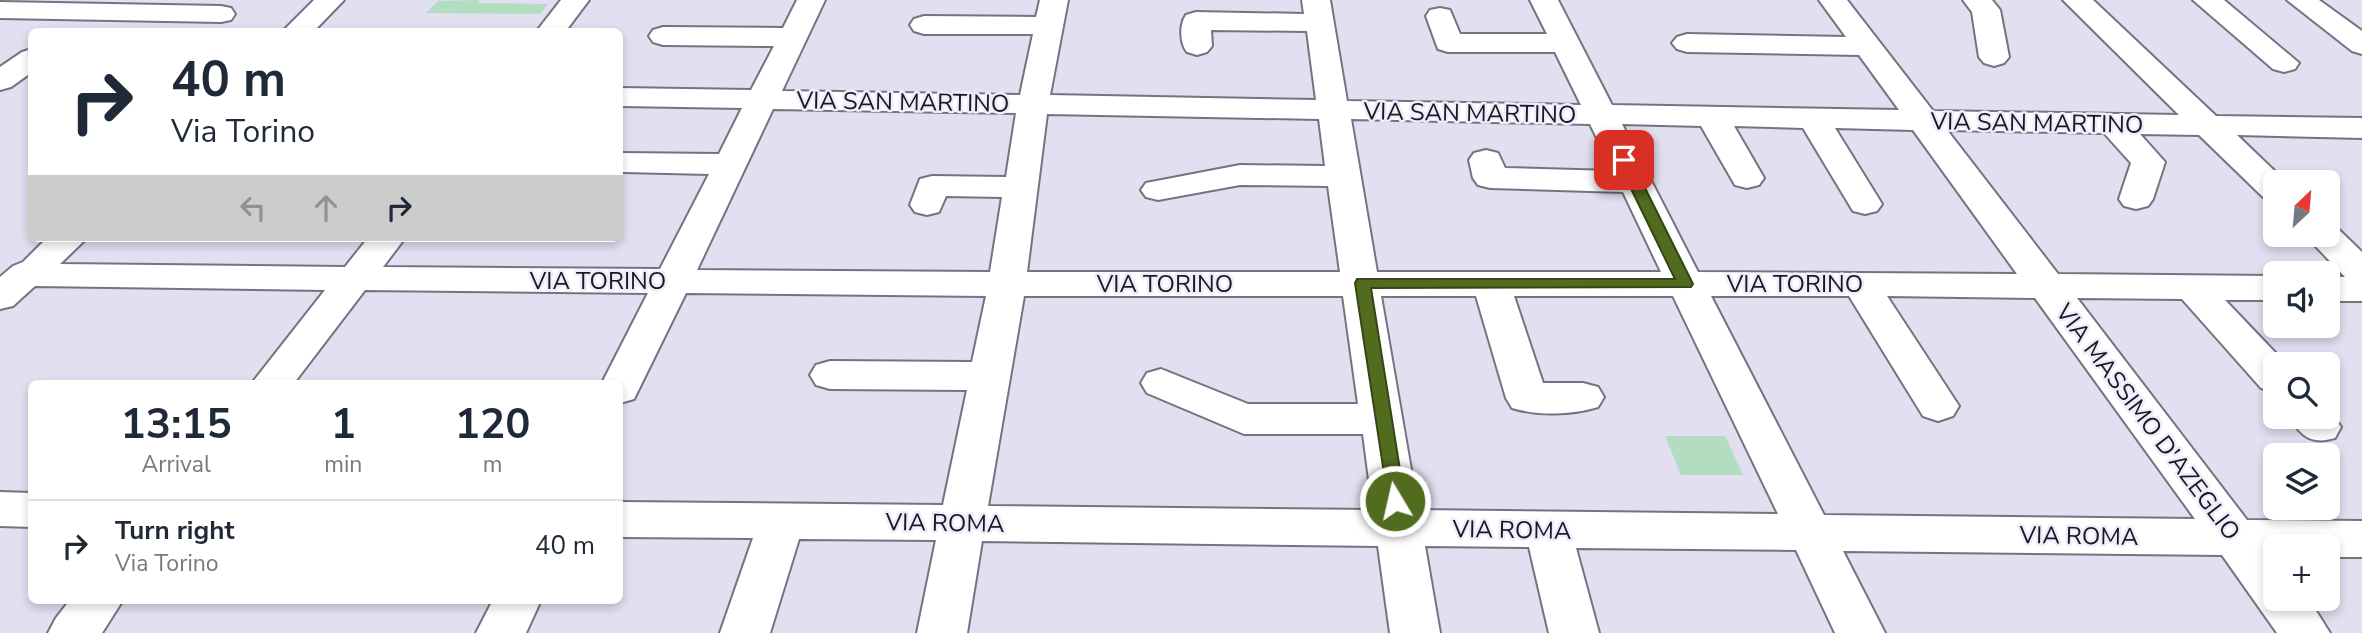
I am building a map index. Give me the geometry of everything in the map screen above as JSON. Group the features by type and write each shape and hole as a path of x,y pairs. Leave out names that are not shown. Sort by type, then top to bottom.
{"street":[{"path":"300,28 331,0"},
{"path":"553,28 575,0"},
{"path":"623,383 811,0"},
{"path":"1544,0 1860,633"},
{"name":"VIA MASSIMO D'AZEGLIO","path":"1833,0 2263,576"},
{"path":"1978,0 1986,10 1994,57"},
{"path":"2077,0 2263,178"},
{"path":"2207,0 2284,63"},
{"path":"2301,0 2362,45"},
{"path":"75,28 106,6"},
{"path":"0,10 106,6 221,15"},
{"path":"1196,46 1196,21 1318,12 1363,283 1415,633"},
{"path":"924,25 1052,13 1033,105 1007,284 942,633"},
{"path":"1440,16 1448,43 1567,43"},
{"path":"663,36 792,37"},
{"path":"1687,43 1867,46"},
{"path":"0,81 28,61"},
{"name":"VIA SAN MARTINO","path":"623,97 2208,125 2358,132"},
{"path":"1713,118 1747,178"},
{"path":"1814,120 1865,204"},
{"path":"2113,124 2148,162 2136,199"},
{"path":"1486,160 1490,178 1635,182"},
{"path":"623,162 730,164"},
{"path":"1158,190 1240,175 1345,176"},
{"path":"927,205 932,186 1022,187"},
{"path":"274,380 384,242"},
{"path":"2335,247 2362,273"},
{"name":"VIA TORINO","path":"34,269 354,280 1007,284 1860,284 2263,288"},
{"path":"1491,283 1527,398 1583,397"},
{"path":"1860,284 1938,407"},
{"path":"2192,287 2263,365"},
{"path":"2340,289 2362,289"},
{"path":"830,375 990,376"},
{"path":"1161,383 1244,419 1382,419"},
{"path":"0,509 28,510"},
{"name":"VIA ROMA","path":"623,519 2362,539"},
{"path":"745,633 781,522"},
{"path":"1548,530 1574,633"},
{"path":"73,633 96,604"},
{"path":"501,633 515,604"},
{"path":"2289,611 2305,633"}],"green space":[{"path":"479,0 477,3 548,4 540,14 426,13 438,1"},
{"path":"1665,436 1725,436 1743,475 1681,475"}],"route":[{"path":"1395,501 1363,283 1686,284 1624,160"}]}
